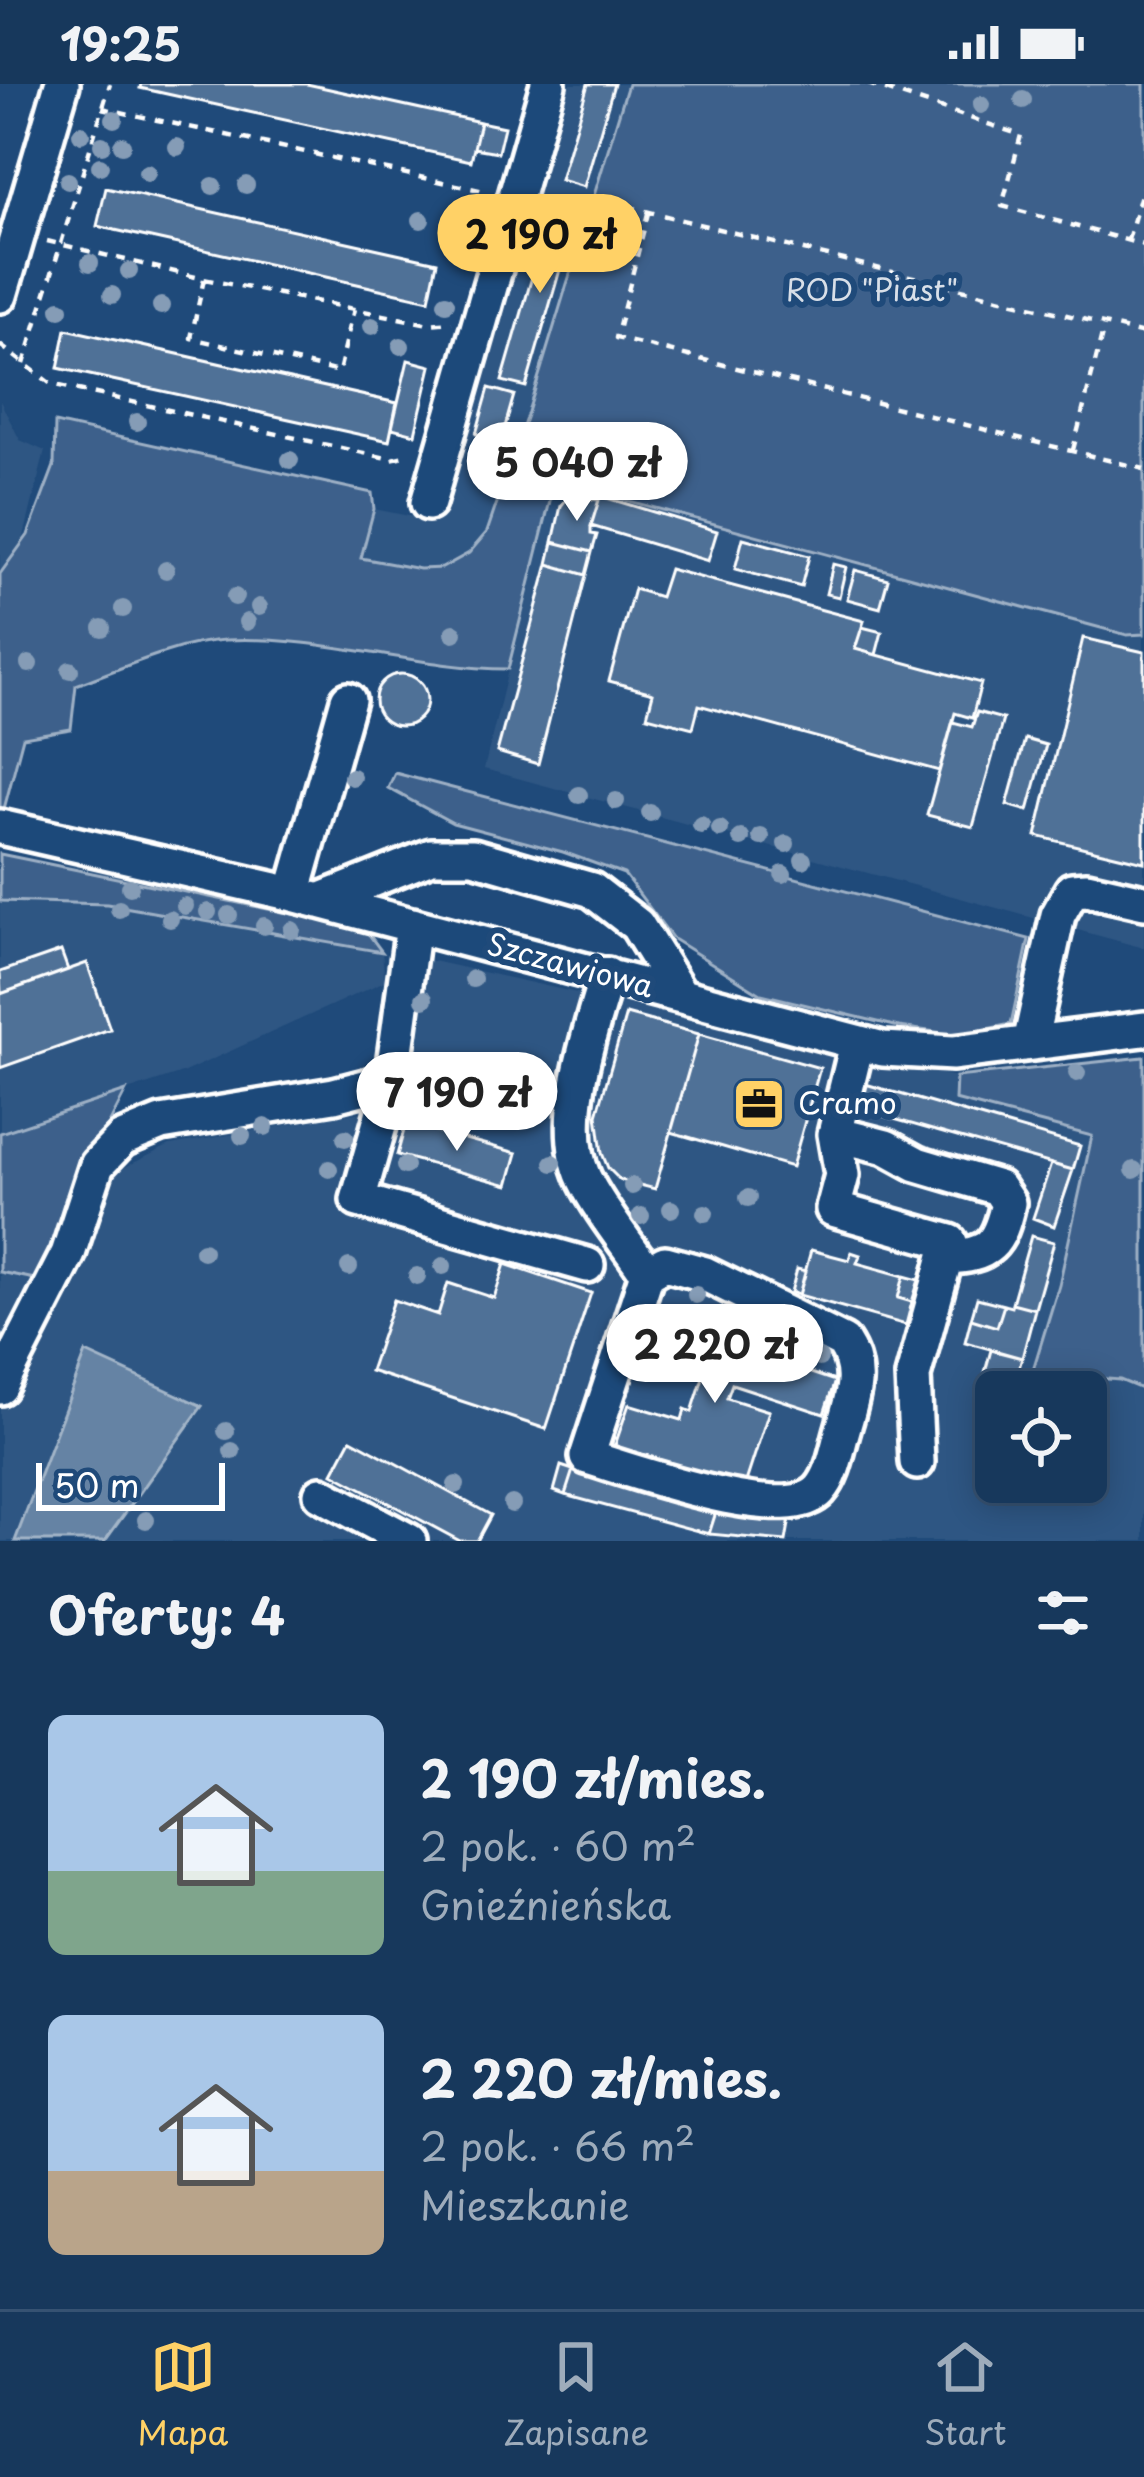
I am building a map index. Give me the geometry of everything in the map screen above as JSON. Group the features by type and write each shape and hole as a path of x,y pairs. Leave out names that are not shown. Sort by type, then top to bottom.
{"street":[{"path":"0,296 62,84"},
{"path":"428,503 548,84"},
{"path":"306,897 348,700"},
{"name":"Szczawiowa","path":"0,827 306,897 857,1044 953,1053 1144,1030"},
{"path":"306,897 431,856 473,856 592,890 637,925 681,996"},
{"path":"1030,1043 1058,915 1072,890 1144,902"},
{"path":"413,925 392,1080 358,1200 587,1265"},
{"path":"607,975 589,1034 575,1140 584,1178 647,1274"},
{"path":"857,1044 835,1134 842,1175 833,1209 950,1242 914,1376 917,1462"},
{"path":"1,1381 68,1255 97,1165 122,1139 161,1123 334,1095 392,1080"},
{"path":"835,1134 886,1147 917,1164 998,1188 1008,1203 994,1245 969,1256 946,1257"},
{"path":"664,1263 705,1274 842,1342 851,1354 856,1384 830,1474 819,1491 790,1502 733,1499 587,1457 647,1274 664,1263"},
{"path":"321,1494 409,1541"}],"path":[{"path":"24,364 110,84"},
{"path":"868,84 1021,135 1002,206 1144,245"},
{"path":"102,108 491,193 497,177"},
{"path":"1128,240 1144,184"},
{"path":"593,198 1144,334"},
{"path":"648,213 616,338 1144,469"},
{"path":"18,235 204,279 429,324 456,320"},
{"path":"204,279 191,338 339,372 354,309"},
{"path":"1073,451 1103,327"},
{"path":"0,345 51,384 392,459 408,458 453,414"}],"shaded area":[{"path":"562,84 628,84 487,532 469,553 442,568 420,569 360,558 374,509 419,518 434,514"},
{"path":"0,401 20,440 45,451 13,581 0,595"},
{"path":"554,481 1127,635 1144,634 1144,948 484,769"},
{"path":"0,901 107,904 382,952 385,981 182,1073 0,1133"},
{"path":"428,960 956,1077 956,1100 1092,1135 1059,1285 1033,1371 975,1371 975,1503 1107,1503 1107,1379 1120,1380 1144,1390 1144,1541 105,1541 202,1407 85,1354 15,1541 0,1541 0,1272 70,1287 109,1175 170,1145 394,1106"},
{"path":"86,1353 202,1406 105,1541 15,1541"}],"green space":[{"name":"ROD \"Piast\"","path":"628,84 1144,84 1144,634 1127,635 555,481 508,669 297,642 225,640 188,646 76,685 71,729 23,737 4,809 0,808 0,574 28,535 54,466 55,423 372,493 374,509 361,558 420,569 442,568 469,553 487,532 528,412"},
{"path":"395,773 1029,939 1011,1024 958,1035 899,1027 761,994 673,939 624,874 563,852 453,823 388,788"},
{"path":"0,854 365,929 382,952 107,904 0,901"},
{"path":"1144,1057 1144,1390 1107,1379 1107,1371 1033,1371 1059,1285 1092,1136 955,1100 956,1077"},
{"path":"126,1091 73,1194 40,1280 0,1272 0,1133"}],"building":[{"path":"141,84 307,84 480,122 471,161 140,88"},
{"path":"588,84 614,84 584,187 560,180"},
{"path":"480,122 504,127 498,152 474,148"},
{"path":"106,188 437,262 429,300 97,226"},
{"path":"553,204 577,211 526,387 502,381"},
{"path":"66,329 397,403 389,441 58,368"},
{"path":"408,360 431,366 415,434 392,428"},
{"path":"489,388 514,395 501,441 476,434"},
{"path":"569,496 599,500 591,526 591,534 597,535 592,552 553,542 561,506"},
{"path":"600,496 717,531 708,561 591,526"},
{"path":"743,538 809,556 801,587 735,569"},
{"path":"553,542 592,552 586,575 548,564"},
{"path":"548,564 586,575 538,764 497,752"},
{"path":"833,564 846,567 839,597 826,594"},
{"path":"669,569 864,621 855,649 981,683 972,718 955,713 939,771 699,705 693,728 647,716 653,693 609,681 634,589 660,597"},
{"path":"855,570 888,579 880,608 847,599"},
{"path":"862,627 882,632 876,655 855,649"},
{"path":"1083,638 1144,652 1144,862 1036,836"},
{"path":"401,674 419,682 427,700 419,718 401,726 383,718 375,700 383,682"},
{"path":"977,712 1003,719 973,827 927,815 953,722 972,727"},
{"path":"1025,739 1046,745 1028,811 1007,805"},
{"path":"61,951 68,970 1,994 0,972"},
{"path":"87,963 110,1029 0,1068 0,994"},
{"path":"626,1014 699,1034 655,1189 620,1180 602,1153 597,1115"},
{"path":"699,1034 820,1068 792,1167 671,1132"},
{"path":"862,1083 1080,1146 1073,1170 855,1108"},
{"path":"406,1123 517,1153 508,1185 397,1155"},
{"path":"1051,1164 1073,1170 1054,1226 1033,1218"},
{"path":"1031,1236 1054,1242 1035,1309 1012,1303"},
{"path":"811,1250 849,1260 851,1252 860,1255 857,1263 904,1276 898,1298 912,1302 906,1325 799,1295"},
{"path":"505,1264 591,1293 546,1429 370,1371 394,1300 438,1315 448,1283 494,1298"},
{"path":"797,1269 806,1271 799,1295 791,1292"},
{"path":"904,1276 919,1280 912,1302 898,1298"},
{"path":"977,1298 1004,1305 997,1327 971,1319"},
{"path":"1012,1303 1035,1309 1022,1358 965,1342 971,1319 997,1327 1004,1305 1011,1307"},
{"path":"650,1321 728,1346 731,1337 739,1340 736,1348 835,1381 824,1414 732,1384 727,1398 769,1411 744,1488 614,1448 629,1404 682,1420 685,1409 692,1412 704,1374 640,1353"},
{"path":"991,1350 1022,1358 1018,1371 985,1371"},
{"path":"351,1439 491,1515 477,1541 460,1541 333,1473"},
{"path":"561,1466 573,1470 565,1495 554,1491"},
{"path":"573,1470 717,1509 709,1534 565,1495"},
{"path":"717,1509 790,1518 786,1541 709,1534"}],"place":[{"name":"Cramo","path":"759,1104"}]}
